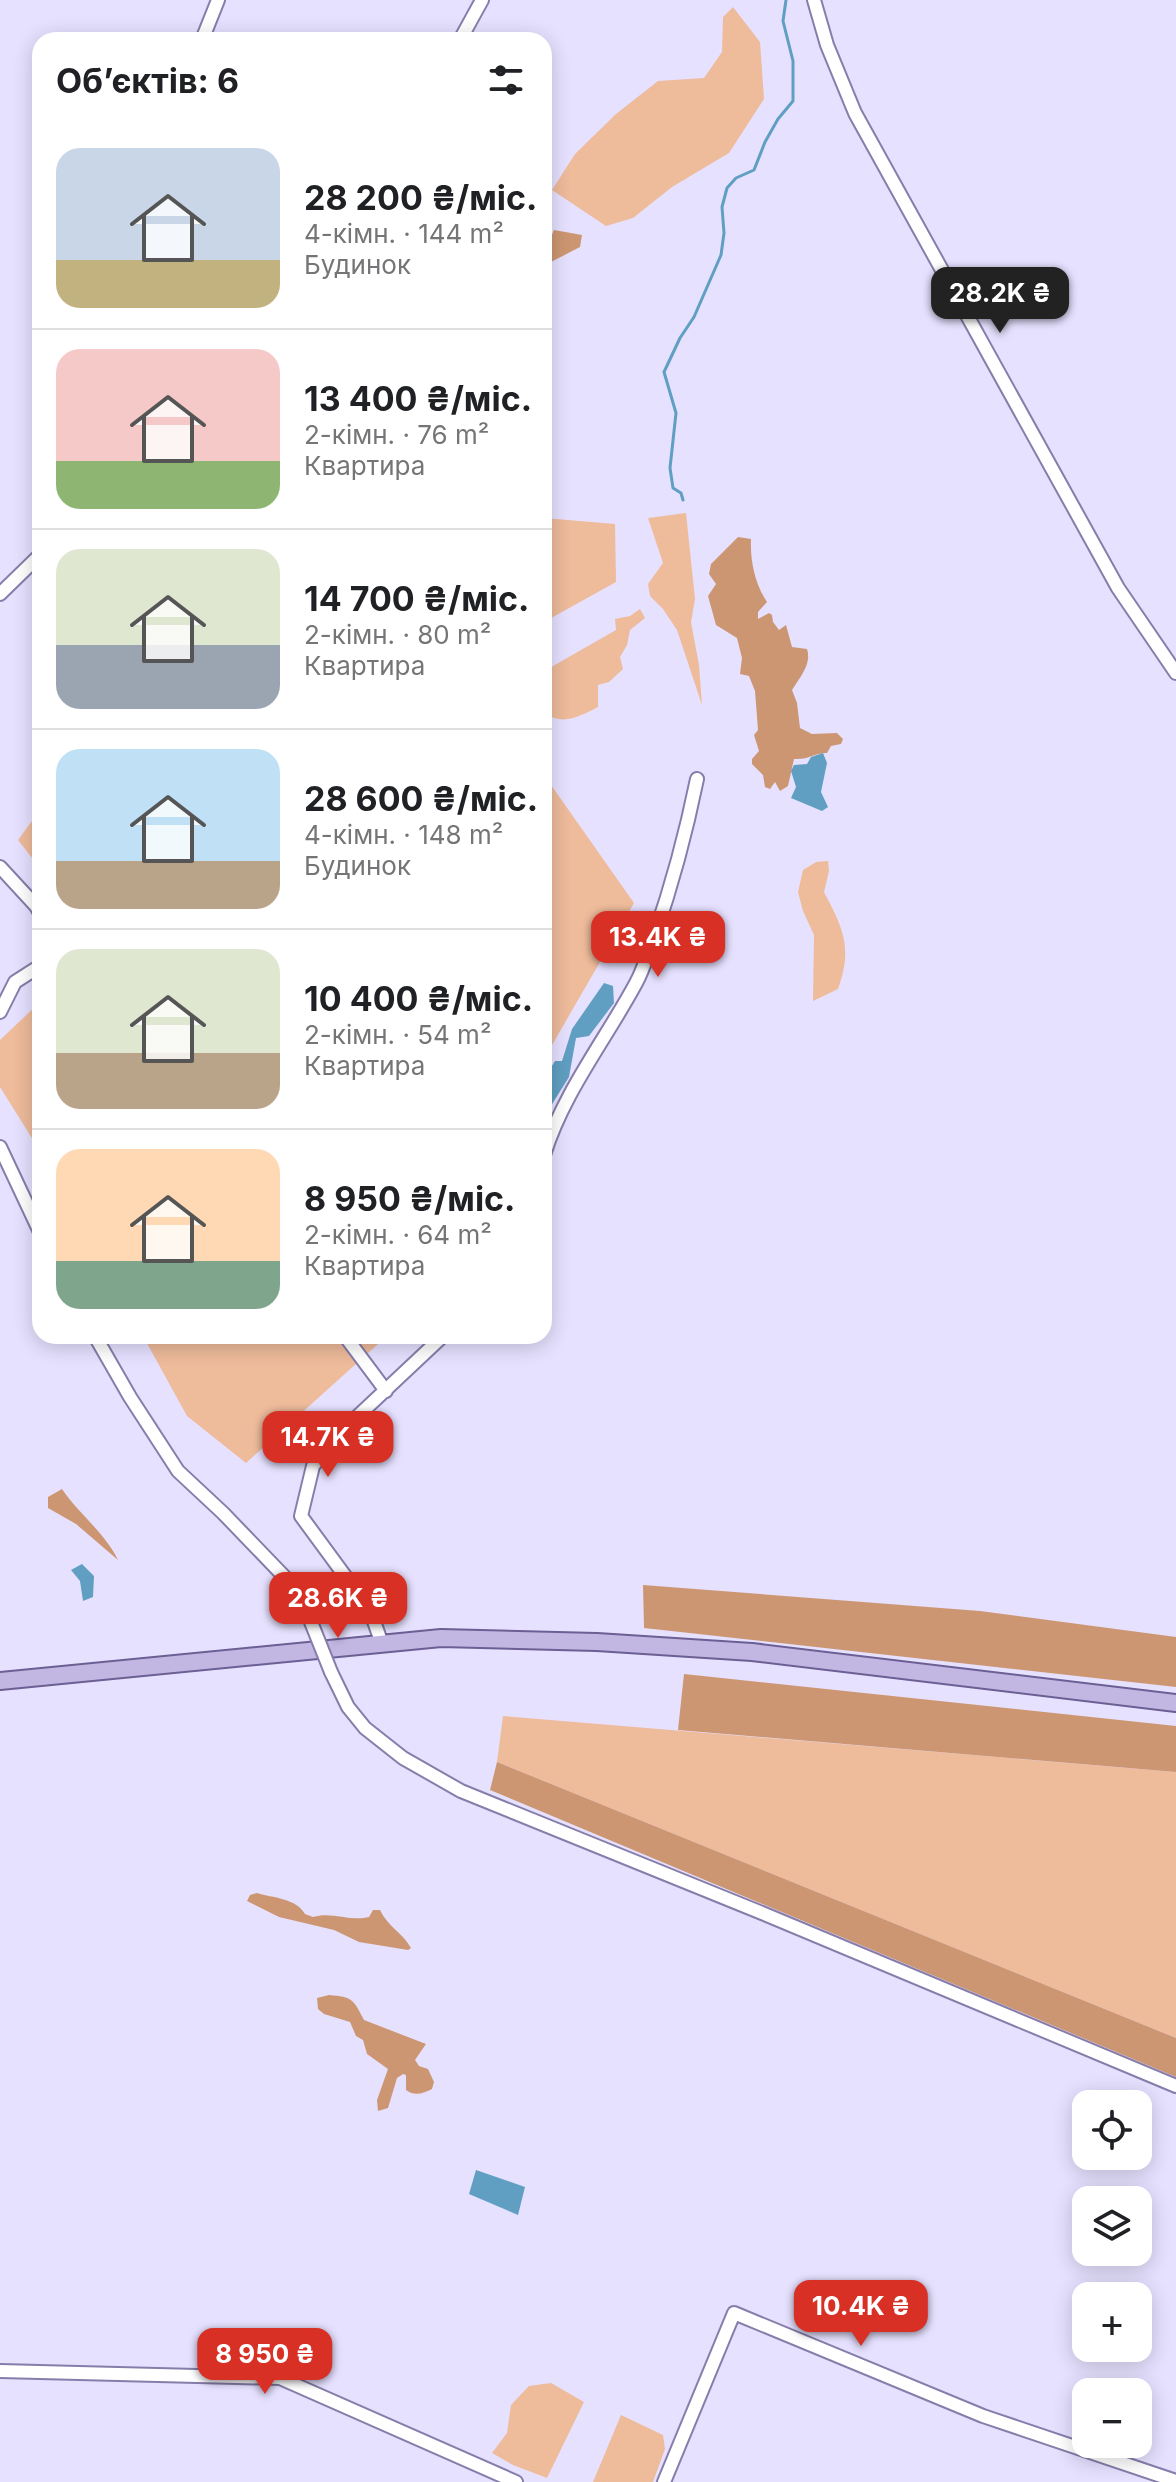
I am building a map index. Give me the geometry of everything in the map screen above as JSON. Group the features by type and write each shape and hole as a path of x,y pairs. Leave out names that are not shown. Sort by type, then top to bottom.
{"main road":[{"path":"0,1681 441,1638 597,1642 752,1652 1176,1703"}],"street":[{"path":"205,32 218,0"},
{"path":"464,32 482,0"},
{"path":"814,0 827,45 855,113 1118,588 1176,673"},
{"path":"0,594 32,563"},
{"path":"552,1131 579,1078 638,980 685,838 697,779"},
{"path":"0,867 32,904"},
{"path":"0,1012 15,982 32,971"},
{"path":"0,1147 32,1215"},
{"path":"100,1344 178,1471 302,1595 331,1672 348,1707 365,1728 403,1758 461,1791 1176,2086"},
{"path":"351,1344 386,1391"},
{"path":"382,1644 370,1610 301,1516 313,1466 343,1430 435,1344"},
{"path":"664,2482 734,2313 983,2416 1176,2481"},
{"path":"0,2371 280,2378 516,2482"}],"shaded area":[{"path":"733,7 760,42 764,99 729,153 672,187 633,218 606,226 552,190 575,154 616,114 658,81 704,78 722,52 723,17"},
{"path":"554,230 582,235 580,247 552,261"},
{"path":"686,513 695,599 691,622 702,705 677,630 650,596 648,584 663,563 648,518"},
{"path":"552,519 615,524 616,582 552,618"},
{"path":"738,537 751,539 754,572 767,602 758,612 758,619 769,613 779,630 786,625 792,647 807,649 807,665 792,690 800,728 812,734 837,733 843,739 841,744 831,746 827,753 794,759 788,786 780,791 775,782 770,789 765,787 763,775 752,764 759,751 754,735 758,730 755,691 749,676 740,674 742,658 737,638 716,625 708,596 716,584 709,574 711,564"},
{"path":"640,609 645,618 630,630 620,657 623,669 609,682 598,685 598,707 564,719 552,716 552,667 616,630 615,619 630,616"},
{"path":"552,786 634,903 552,1045"},
{"path":"32,821 32,858 18,840"},
{"path":"828,861 824,892 841,928 845,962 838,989 813,1001 814,935 798,892 803,870 816,862"},
{"path":"32,1010 32,1138 0,1087 0,1040"},
{"path":"147,1344 378,1344 246,1463 187,1416"},
{"path":"62,1489 118,1560 76,1524 48,1508 48,1497"},
{"path":"643,1585 980,1611 1176,1637 1176,1687 644,1628"},
{"path":"684,1674 1176,1726 1176,1772 678,1730"},
{"path":"503,1716 1176,1772 1176,2038 497,1762"},
{"path":"497,1762 1176,2038 1176,2077 490,1790"},
{"path":"257,1893 290,1902 313,1917 362,1918 369,1917 373,1910 380,1910 411,1948 359,1942 334,1930 279,1917 247,1901 250,1895"},
{"path":"329,1995 351,2000 364,2020 426,2044 415,2060 419,2066 428,2069 434,2082 432,2089 419,2094 409,2092 406,2090 406,2075 403,2074 397,2078 388,2108 378,2111 377,2100 388,2069 367,2054 363,2040 356,2036 350,2022 318,2009 317,1998"},
{"path":"551,2383 584,2402 547,2478 492,2453 507,2433 511,2405 529,2386"},
{"path":"621,2415 663,2435 665,2449 653,2482 593,2482"}],"water":[{"path":"823,753 827,763 821,792 828,807 822,811 791,798 796,787 791,771 794,765 807,764 811,757"},
{"path":"604,983 613,986 614,1003 589,1036 576,1038 569,1077 552,1104 552,1066 555,1061 562,1061 572,1029"},
{"path":"82,1564 94,1576 93,1597 83,1601 80,1581 71,1570"},
{"path":"476,2170 525,2187 518,2215 469,2194"}],"waterway":[{"path":"683,500 681,493 673,488 670,468 676,413 664,372 694,317 721,255 724,233 722,207 727,188 736,178 754,170 765,142 793,101 793,61 783,21 786,0"}]}
